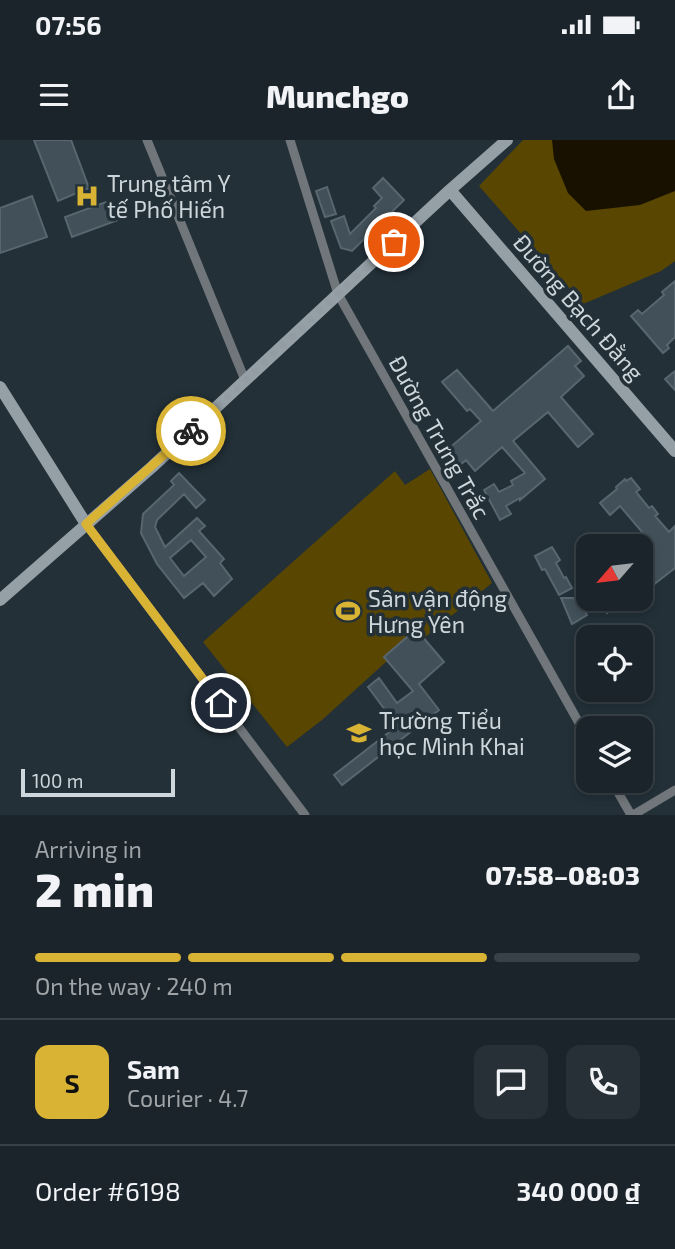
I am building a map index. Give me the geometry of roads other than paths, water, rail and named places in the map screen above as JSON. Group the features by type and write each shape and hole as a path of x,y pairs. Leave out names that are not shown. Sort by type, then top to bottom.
{"street":[{"path":"147,140 245,380"},
{"name":"Đường Trưng Trắc","path":"290,140 338,294 576,718"},
{"path":"0,600 152,467 507,140"},
{"name":"Đường Bạch Đằng","path":"450,190 675,451"},
{"path":"0,387 86,524 305,815"},
{"path":"619,793 632,815 675,790"}],"place":[{"name":"Trung tâm Y tế Phố Hiến","path":"87,196"},
{"name":"Sân vận động Hưng Yên","path":"348,611"},
{"name":"Trường Tiểu học Minh Khai","path":"359,733"}]}
